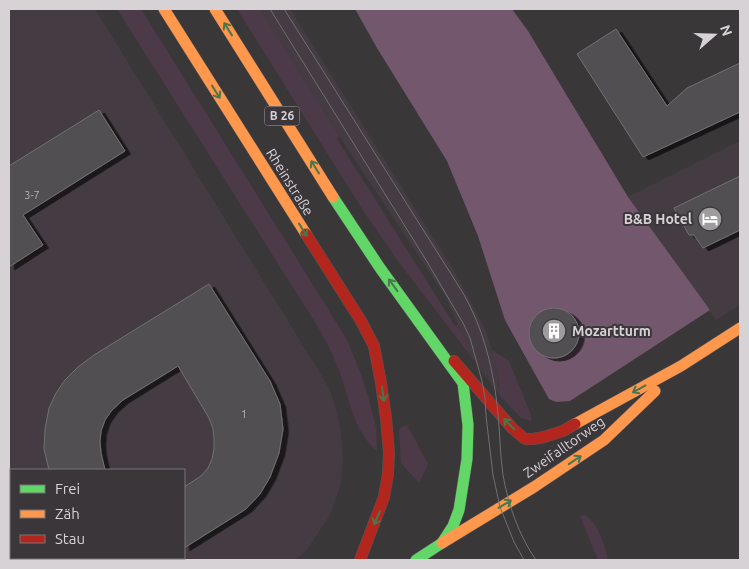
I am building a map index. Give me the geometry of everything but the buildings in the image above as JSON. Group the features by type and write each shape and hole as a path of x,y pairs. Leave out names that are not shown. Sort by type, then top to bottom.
{"main road":[{"name":"Rheinstraße","path":"164,9 374,346 386,418 389,453 388,474 384,497 360,560"},
{"name":"Rheinstraße","path":"215,9 350,223 380,268 463,382 468,425 467,459 460,510 453,526 442,543"},
{"name":"Rheinstraße","path":"421,325 445,349 498,413 519,434 526,439 551,436"},
{"name":"Zweifalltorweg","path":"551,436 682,366 740,328"},
{"name":"Zweifalltorweg","path":"416,560 541,482 604,440 682,366"}],"shaded area":[{"path":"9,9 95,9 330,390 341,432 343,458 341,484 330,515 306,551 295,560 9,560"},
{"path":"117,9 141,9 347,340 368,396 376,427 377,451 358,426 336,363 318,327"},
{"path":"237,9 260,9 340,137 337,139 455,326 458,325 469,349 466,350 398,261 364,212"},
{"path":"260,9 290,9 454,271 485,329 496,361 498,385 505,403 466,350 468,348 445,296 340,137"},
{"path":"355,9 512,9 528,31 628,197 710,310 570,401 556,402 549,399 505,320 478,236 447,161"},
{"path":"740,141 740,305 716,320 628,197"},
{"path":"492,350 509,361 531,415 531,421 521,418 500,395 498,374"},
{"path":"407,425 428,464 419,483 401,463 399,429"},
{"path":"585,515 594,523 603,542 608,560 598,560 580,516"}],"tram line":[{"path":"270,9 426,260 470,338 482,381 493,475 500,507 514,542 524,560"},
{"path":"284,9 463,293 477,321 487,351 494,382 502,467 508,497 519,530 536,560"}],"traffic: fast":[{"path":"333,197 380,268 463,383 468,425 467,459 459,510 453,526 442,543 416,560"}],"traffic: slow":[{"path":"164,9 306,234"},
{"path":"215,9 333,197"},
{"path":"575,424 681,366 740,328"},
{"path":"442,543 534,487 604,440 655,391"}],"traffic: jam":[{"path":"306,234 361,321 374,346 381,383 389,453 388,474 384,497 360,560"},
{"path":"454,361 513,429 525,439 544,437 563,431 575,424"}],"place":[{"name":"B&B Hotel","path":"710,219"},
{"name":"Mozartturm","path":"554,331"}]}
